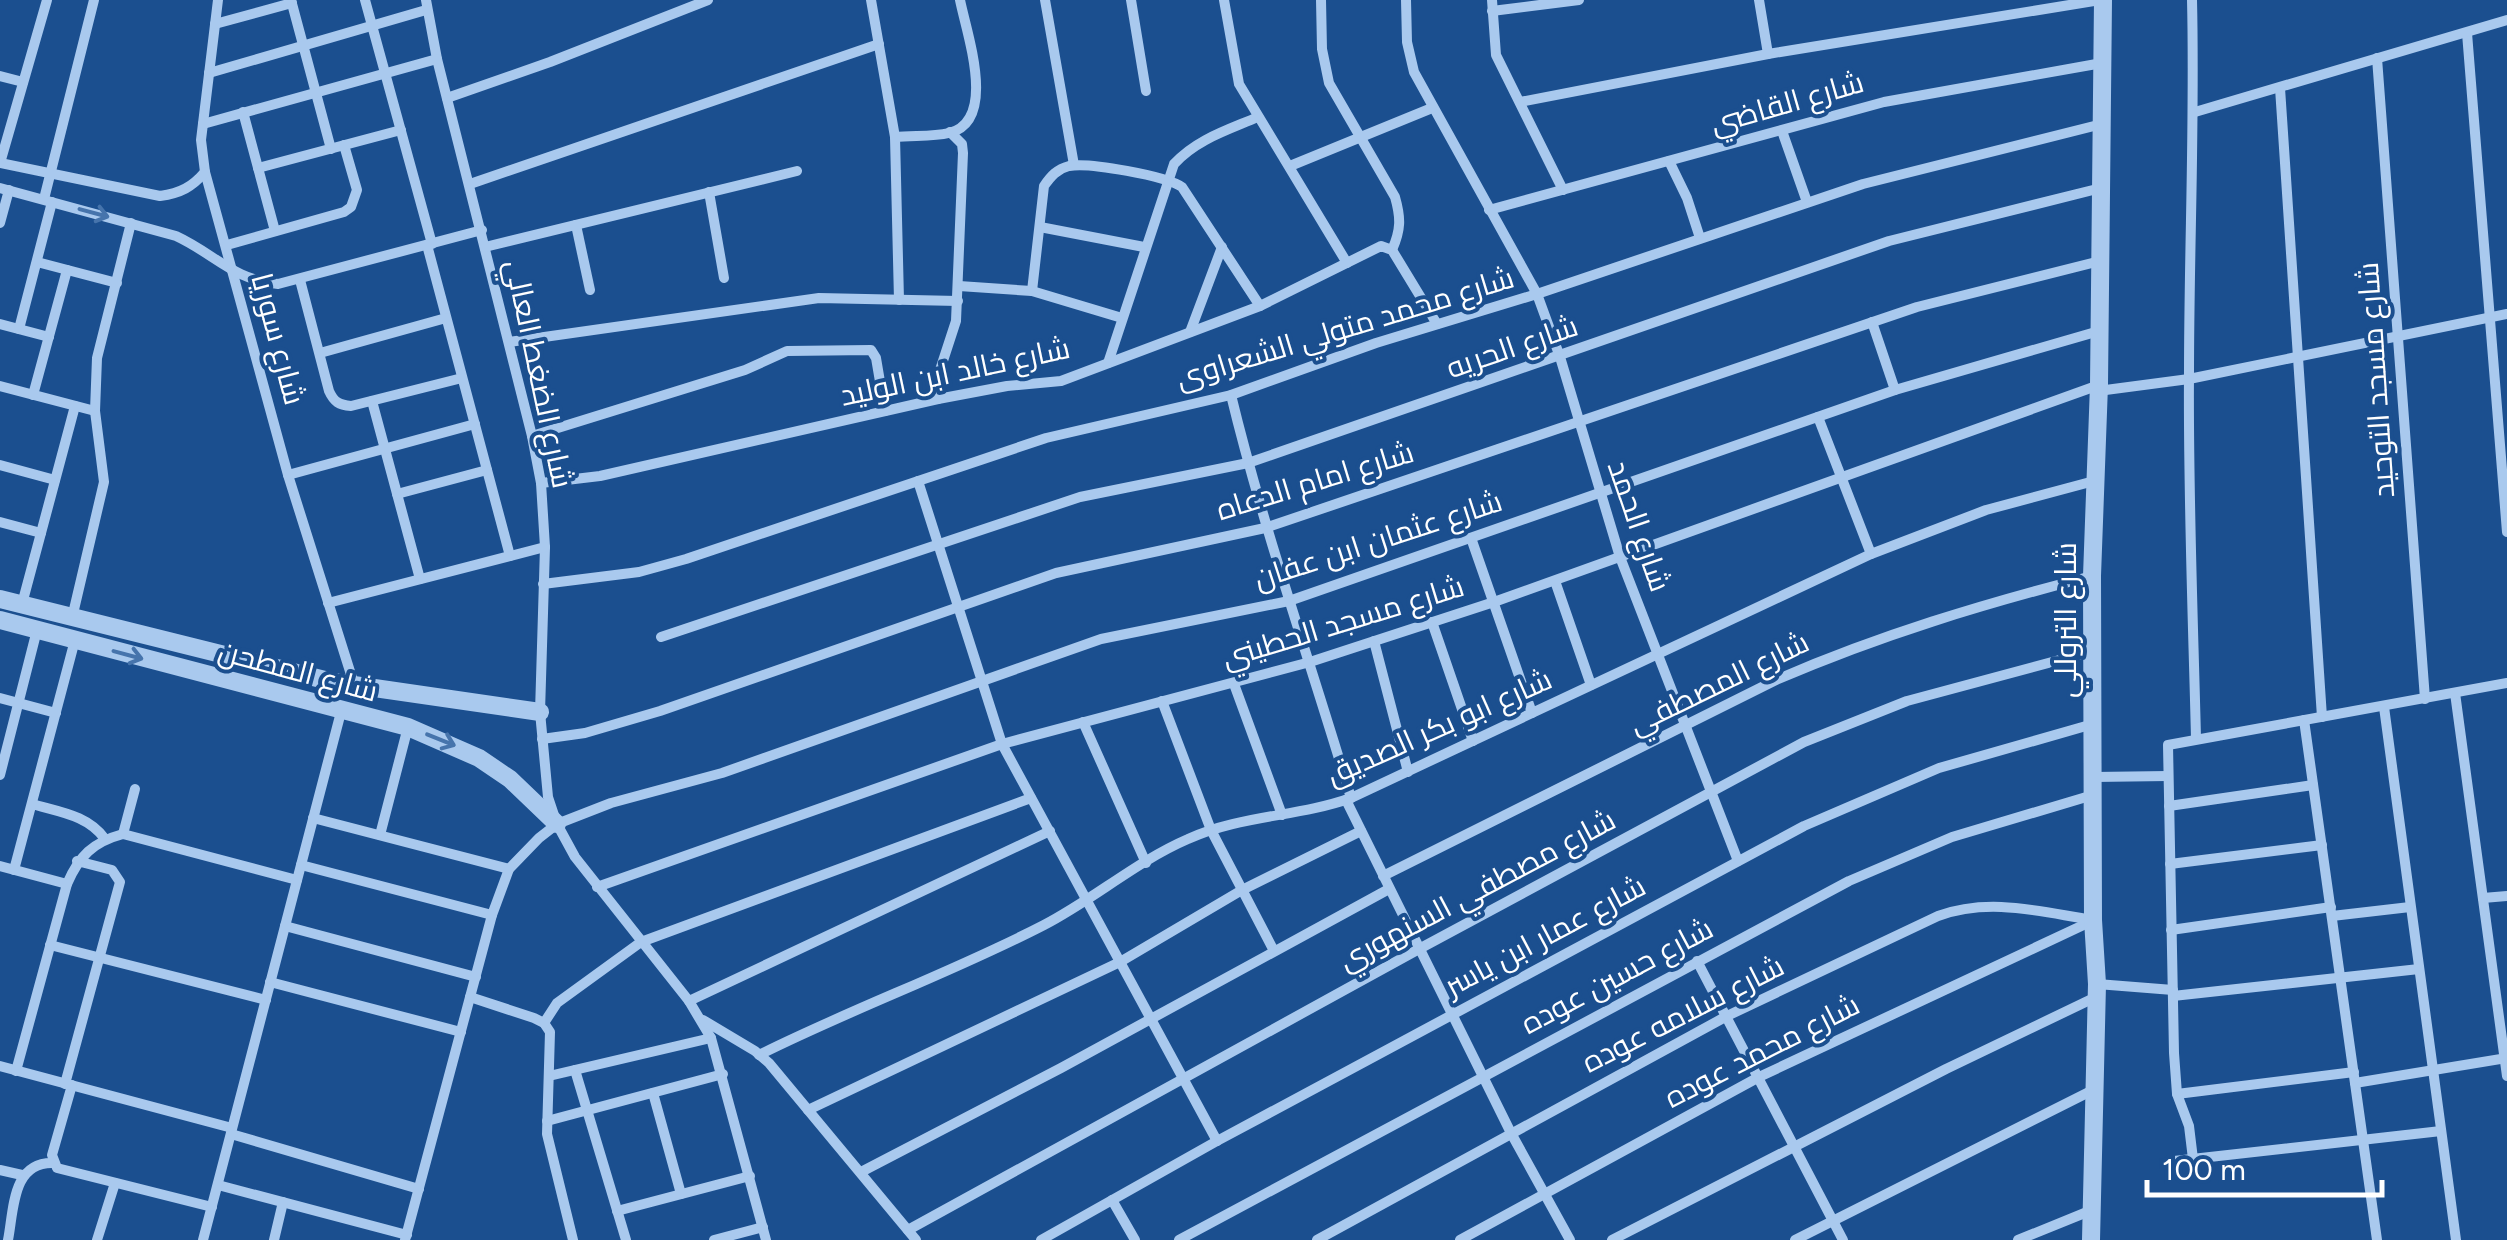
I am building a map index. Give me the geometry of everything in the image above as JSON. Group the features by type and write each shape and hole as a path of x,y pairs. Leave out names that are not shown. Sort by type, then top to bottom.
{"street":[{"path":"47,0 0,163 160,196 178,194 194,185 205,172"},
{"path":"19,329 37,262 50,173 94,0"},
{"name":"شارع سوريا","path":"218,0 203,124 205,172 288,475 360,687"},
{"path":"365,0 510,556"},
{"path":"447,98 708,0"},
{"path":"871,0 894,136 898,300"},
{"path":"894,136 950,132 965,125 975,112 978,96 960,0"},
{"path":"1045,0 1074,165"},
{"path":"1131,0 1146,91"},
{"path":"1224,0 1240,84 1347,263"},
{"path":"1321,0 1322,49 1328,83 1395,197 1400,233 1392,250 1438,324"},
{"name":"شارع الحمد","path":"1406,0 1410,57 1420,87 1536,294 1560,358 1620,557 1738,861"},
{"path":"1563,190 1496,54 1492,6 1579,0"},
{"path":"1760,0 1768,54"},
{"path":"1520,102 1768,54 2102,0"},
{"name":"شارع التروللي","path":"2092,1240 2096,990 2092,576 2100,331 2102,0"},
{"path":"2192,0 2195,112 2190,164 2189,378 2196,738"},
{"path":"215,24 292,1 330,148"},
{"path":"208,73 372,26 426,5"},
{"name":"شارع الضغط العالي","path":"426,5 541,483 546,547 540,712 548,796 557,824 597,887 689,1001 711,1038 766,1240"},
{"path":"2195,112 2507,20"},
{"path":"2467,33 2507,532"},
{"path":"470,184 878,44"},
{"name":"شارع مسجد التوحيد","path":"2376,58 2424,699"},
{"path":"203,124 437,59"},
{"name":"شارع القاضي","path":"1489,210 1884,102 2102,63"},
{"path":"0,76 24,82"},
{"path":"2280,88 2322,717"},
{"path":"1290,166 1432,108"},
{"path":"243,112 275,231"},
{"path":"1108,363 1174,164 1186,150 1258,117"},
{"name":"شارع محمد متولي الشعراوى","path":"543,584 639,572 1071,430 1231,395 1806,202 1919,168 2102,124"},
{"path":"258,168 401,130"},
{"path":"1782,131 1806,202"},
{"path":"938,399 939,373 956,320 959,286 963,153 962,144 950,132"},
{"path":"227,245 352,207 357,190 344,145"},
{"path":"1670,162 1700,238"},
{"path":"1032,292 1044,186 1051,175 1074,165 1166,180 1182,188 1260,306"},
{"path":"486,247 798,171"},
{"name":"شارع الحريه","path":"661,636 1080,497 1248,463 1560,358 1872,246 2101,188"},
{"path":"0,223 4,189 131,223 197,246 235,274 256,282 278,284 482,230"},
{"path":"709,192 724,278"},
{"path":"72,618 104,482 94,411 97,358 131,223"},
{"path":"576,225 590,290"},
{"path":"1040,227 1144,246"},
{"name":"شارع خالد ابن الوليد","path":"541,483 600,476 938,399 1061,381 1260,306 1381,246 1392,250"},
{"path":"1190,332 1222,247"},
{"path":"37,262 116,283"},
{"name":"شارع امام الدعاه","path":"542,739 618,724 956,606 1102,560 1266,528 1872,322 1962,294 2100,262"},
{"path":"33,395 67,270"},
{"path":"300,280 334,400 342,406 462,378"},
{"path":"959,286 1032,292 1122,318"},
{"path":"509,342 819,298 958,301"},
{"name":"شارع مسجد الحطيني","path":"597,887 1002,744 1234,684 1494,602 2098,388 2189,378 2507,314"},
{"path":"320,353 446,318"},
{"path":"1872,322 1895,390"},
{"path":"0,324 49,337"},
{"name":"شارع عثمان ابن عفان","path":"557,824 611,804 722,773 1101,638 1290,601 1895,390 2100,331"},
{"path":"532,436 744,370 773,355 802,350 871,350 876,358 885,411"},
{"path":"0,386 94,411"},
{"path":"1231,395 1266,528 1310,662 1348,799 1511,1133 1570,1240"},
{"path":"372,401 420,579"},
{"path":"22,604 75,406"},
{"path":"1818,417 1870,554"},
{"path":"288,475 475,424"},
{"path":"0,465 55,480"},
{"path":"397,494 487,470"},
{"path":"918,480 1002,744 1217,1141"},
{"name":"شارع ابو بكر الصديق","path":"759,1055 1001,946 1087,901 1178,844 1211,830 1348,799 1870,554 1986,510 2094,481"},
{"path":"0,522 41,533"},
{"path":"1471,538 1532,714"},
{"path":"328,602 546,547"},
{"name":"شارع المصطفي","path":"1383,876 1792,673 1905,628 2092,576"},
{"path":"1554,580 1591,685"},
{"name":"شارع المطحن","path":"0,598 333,682 540,712"},
{"name":"شارع المطحن","path":"0,620 334,710 408,726 479,758 510,780 557,824"},
{"path":"1432,622 1473,741"},
{"path":"0,775 36,630"},
{"path":"14,870 75,640"},
{"path":"1374,641 1408,772"},
{"name":"شارع مصطفي السنهوري","path":"908,1230 1419,949 1854,719 1907,700 2093,652"},
{"path":"204,1240 313,818 334,710 333,682"},
{"path":"2192,1159 2187,1118 2177,1094 2168,746 2507,683"},
{"path":"1234,684 1282,815"},
{"path":"360,687 368,704 362,717"},
{"path":"2455,693 2507,1076"},
{"path":"0,698 56,713"},
{"path":"1162,701 1211,830 1274,950"},
{"path":"2384,707 2456,1240"},
{"path":"2304,720 2377,1240"},
{"path":"1083,722 1146,863"},
{"name":"شارع عمار ابن ياسر","path":"1041,1240 1217,1141 1819,818 1893,785 1970,758 2094,724"},
{"path":"380,836 408,726"},
{"name":"شارع حسين عوده","path":"1179,1240 1849,881 1900,858 2094,786 2168,776"},
{"path":"2168,806 2314,786"},
{"path":"123,834 135,789"},
{"path":"544,1023 557,1004 641,942 1032,798"},
{"path":"32,804 80,817 106,839"},
{"path":"313,818 509,869"},
{"path":"218,1185 406,1237 492,914 509,869 557,824"},
{"path":"808,1110 1120,962 1242,890 1361,831"},
{"path":"689,1001 1050,832"},
{"path":"16,1070 66,884 77,861 106,839 123,834 297,880"},
{"path":"2170,864 2322,846"},
{"path":"53,1162 120,882 112,870 77,861"},
{"path":"301,864 492,914"},
{"path":"0,866 66,884"},
{"path":"861,1172 1389,888"},
{"path":"2483,898 2507,896"},
{"name":"شارع سلامه عوده","path":"1317,1240 1727,1016 1958,909 2000,905 2093,920"},
{"path":"2171,930 2332,912 2410,908"},
{"name":"شارع محمد عوده","path":"1460,1240 1759,1077 2093,920"},
{"path":"285,926 476,977"},
{"path":"50,944 266,1000"},
{"path":"1697,960 1843,1240"},
{"path":"1612,1240 2096,990 2173,993 2419,970"},
{"path":"270,982 461,1032"},
{"path":"470,997 544,1023 550,1032 549,1146 573,1240"},
{"path":"701,1019 759,1055 916,1240"},
{"path":"549,1076 711,1038"},
{"path":"2177,1094 2433,1070 2506,1058"},
{"path":"0,1066 419,1188"},
{"path":"575,1070 626,1240"},
{"path":"547,1121 722,1074"},
{"path":"1795,1240 2094,1089"},
{"path":"653,1093 681,1194"},
{"path":"2174,1162 2441,1131"},
{"path":"8,1240 22,1175 41,1162 212,1206"},
{"path":"0,1170 22,1175"},
{"path":"617,1210 750,1176"},
{"path":"97,1240 115,1183"},
{"path":"1112,1200 1135,1240"},
{"path":"274,1240 283,1202"},
{"path":"2018,1240 2092,1210"},
{"path":"1204,1226 1211,1240"},
{"path":"714,1240 763,1227"}]}
